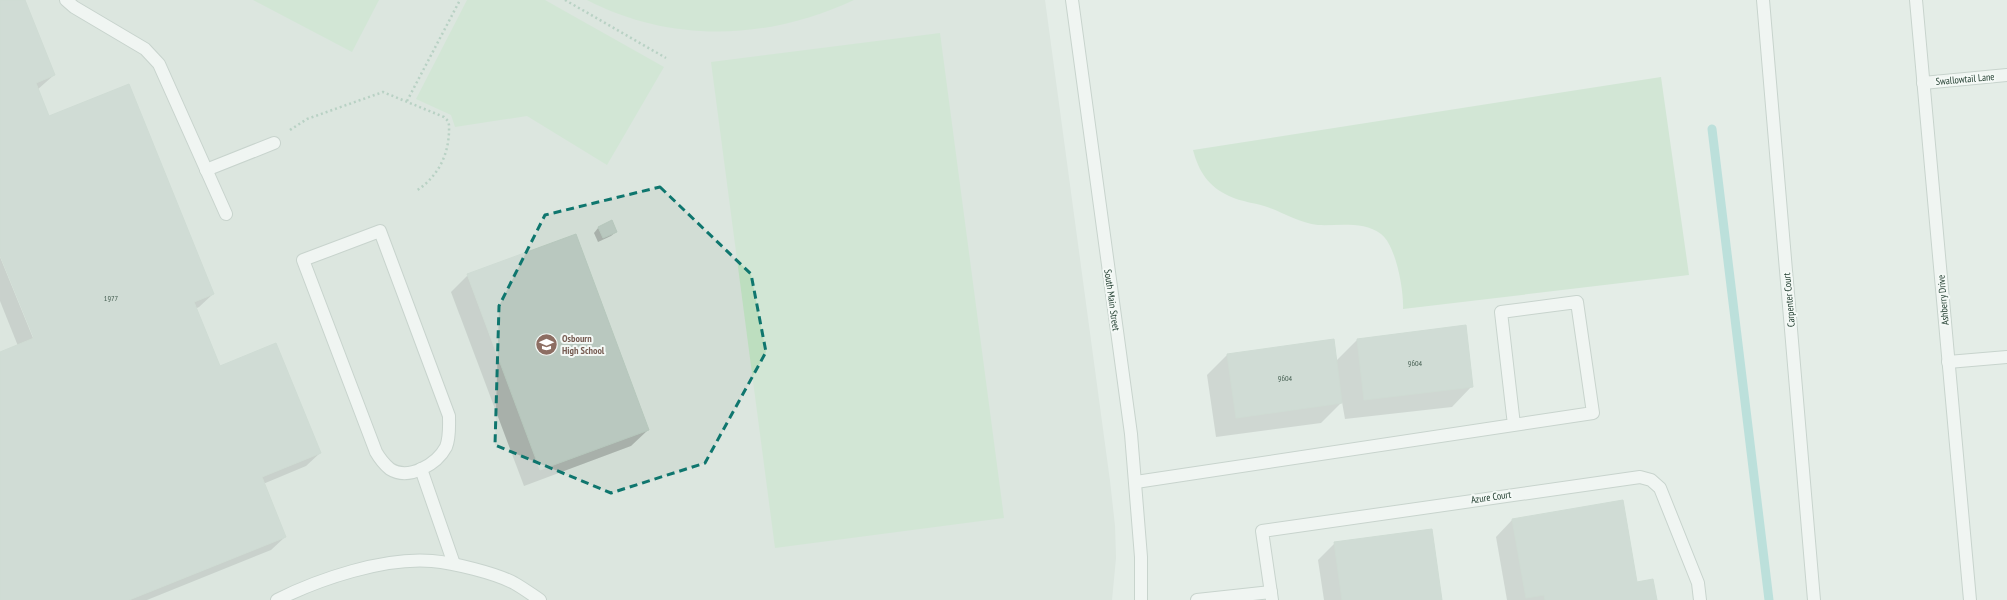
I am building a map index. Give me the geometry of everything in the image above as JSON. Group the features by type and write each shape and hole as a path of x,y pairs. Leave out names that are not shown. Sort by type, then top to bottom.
{"street":[{"path":"66,0 74,7 145,49 155,58 226,214"},
{"name":"South Main Street","path":"1072,0 1136,482 1141,557 1141,600"},
{"name":"Carpenter Court","path":"1763,0 1814,600"},
{"name":"Ashberry Drive","path":"1916,0 1970,600"},
{"name":"Swallowtail Lane","path":"1924,83 2007,75"},
{"path":"206,170 274,143"},
{"path":"380,231 449,416 450,431 446,446 439,456 421,469 403,472 391,470 382,462 376,452 303,260 380,231"},
{"path":"1136,482 1514,425 1593,413 1577,302 1501,312 1514,425"},
{"path":"1948,362 2007,357"},
{"path":"421,469 454,564"},
{"name":"Azure Court","path":"1197,600 1271,596 1262,531 1640,477 1651,480 1660,488 1698,583 1700,600"},
{"path":"277,600 303,587 356,571 402,562 432,561 454,564 513,583 540,600"}],"path":[{"path":"407,101 460,0"},
{"path":"565,0 666,58"},
{"path":"274,143 301,122 381,92 386,92 444,117 448,121 448,144 443,162 428,183 416,191"}],"highlighted area":[{"path":"660,187 751,274 766,352 705,463 611,493 495,445 499,306 545,215"}],"shaded area":[{"name":"Osbourn High School","path":"0,0 1045,0 1110,481 1115,526 1116,558 1112,600 0,600"}],"green space":[{"path":"253,0 379,0 352,52"},
{"path":"467,0 545,0 664,67 607,165 527,116 455,127 451,115 416,99"},
{"path":"587,0 854,0 822,13 788,23 755,29 720,32 686,30 653,24 619,14"},
{"path":"940,33 1004,518 775,548 711,62"},
{"path":"1661,77 1689,275 1403,309 1402,291 1395,258 1391,248 1381,234 1367,227 1311,224 1265,206 1229,196 1215,188 1205,178 1198,165 1193,150"}],"building":[{"path":"0,0 25,0 55,75 36,83 49,116 129,84 214,294 194,302 220,366 276,343 321,453 262,477 286,537 129,600 0,600 0,352 34,338 0,255"},
{"path":"612,220 617,232 603,238 598,227"},
{"path":"576,234 649,430 540,470 467,274"},
{"path":"1466,325 1473,387 1364,400 1357,339"},
{"path":"1334,339 1342,403 1236,418 1227,354"},
{"path":"1623,500 1637,582 1653,579 1657,600 1545,600 1544,595 1526,598 1512,519"},
{"path":"1432,529 1442,600 1342,600 1334,542"}],"waterway":[{"path":"1712,129 1769,600"}],"place":[{"name":"Osbourn High School","path":"546,344"}]}
